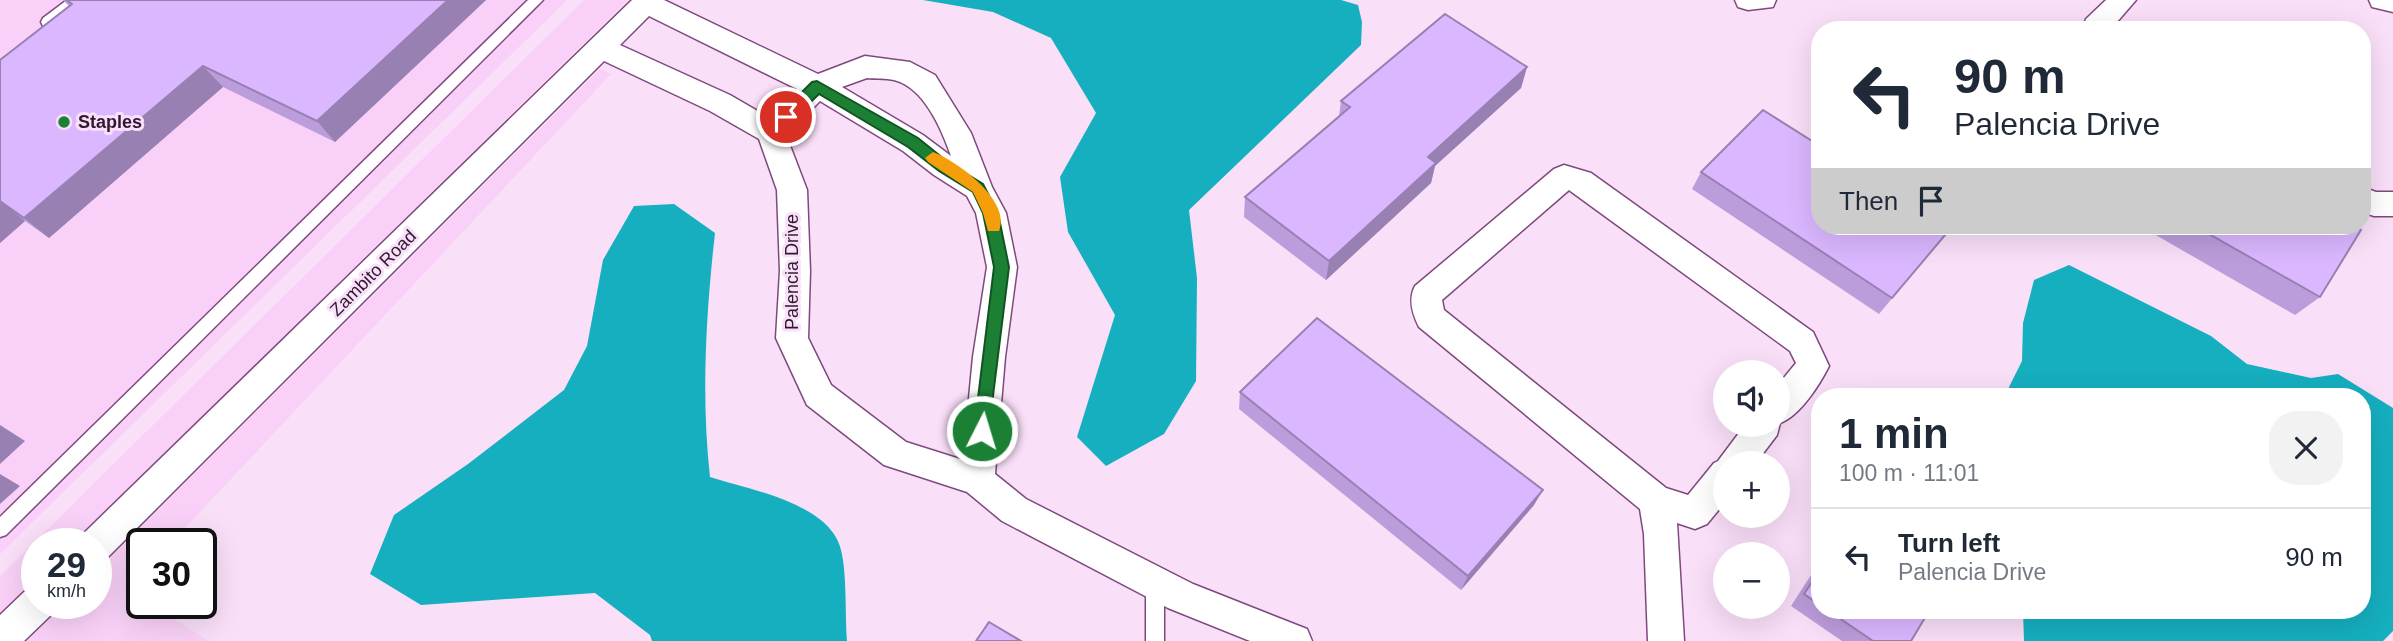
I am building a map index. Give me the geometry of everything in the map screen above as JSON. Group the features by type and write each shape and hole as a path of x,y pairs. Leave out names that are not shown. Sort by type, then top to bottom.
{"street":[{"path":"1748,0 1763,0"},
{"path":"2101,21 2123,0"},
{"path":"2382,0 2393,2"},
{"path":"647,2 817,86 913,142 944,167 978,188"},
{"name":"Zambito Road","path":"112,529 647,2"},
{"path":"601,48 720,103 771,132 817,86 865,67 901,69 925,82 957,133 978,188 991,213 1002,267 989,357 978,480"},
{"name":"Palencia Drive","path":"771,132 792,190 795,271 792,338 819,396 896,454 978,480 1014,510 1155,583 1294,641"},
{"path":"1713,490 1695,513 1656,500 1430,317 1426,295 1564,177 1581,181 1802,342 1813,366 1790,394"},
{"path":"2371,203 2393,204"},
{"path":"1744,451 1755,437"},
{"path":"1656,500 1661,534 1666,641"},
{"path":"0,640 22,619"}],"lane":[{"path":"37,32 76,0"},
{"path":"0,529 536,0"},
{"path":"1155,583 1155,641"}],"shaded area":[{"path":"0,0 567,0 27,528 21,528 21,533 0,554"},
{"path":"584,0 628,0 87,528 49,528"},
{"path":"600,69 611,74 185,528 140,528"},
{"path":"126,542 126,619 174,619 208,641 27,641 49,619 112,619 112,556"},
{"path":"21,555 21,594 0,614 0,576"}],"water":[{"path":"923,0 1341,0 1358,5 1362,22 1361,45 1189,210 1197,278 1196,381 1164,434 1106,466 1077,437 1115,315 1068,232 1060,177 1096,113 1051,38 993,12"},
{"path":"674,204 715,233 706,355 710,477 786,501 822,521 834,534 843,560 847,641 652,641 650,635 595,593 421,605 370,574 394,515 468,464 564,390 587,346 603,260 634,206"},
{"path":"2069,265 2211,336 2247,364 2311,378 2338,374 2361,388 2009,388 2022,361 2023,323 2034,280"},
{"path":"2371,394 2393,408 2393,631 2383,641 2024,641 2023,619 2371,619"}],"building":[{"path":"66,0 448,0 317,121 203,66 24,218 0,201 0,60 72,4"},
{"path":"1445,14 1527,67 1428,157 1436,163 1329,261 1245,197 1350,107 1341,101"},
{"path":"1763,110 1811,140 1811,235 1945,235 1892,298 1701,172"},
{"path":"2211,235 2358,235 2320,297"},
{"path":"1317,318 1543,490 1468,576 1240,392"},
{"path":"1811,584 1811,599 1804,594"},
{"path":"1841,619 1924,619 1911,641 1873,641"},
{"path":"989,622 1021,641 976,641"}],"slow traffic":[{"path":"933,158 978,188 991,213 994,227"}],"place":[{"name":"Staples","path":"64,122"}],"route":[{"path":"786,117 817,86 913,142 944,167 978,188 991,213 1002,267 982,431"}]}
